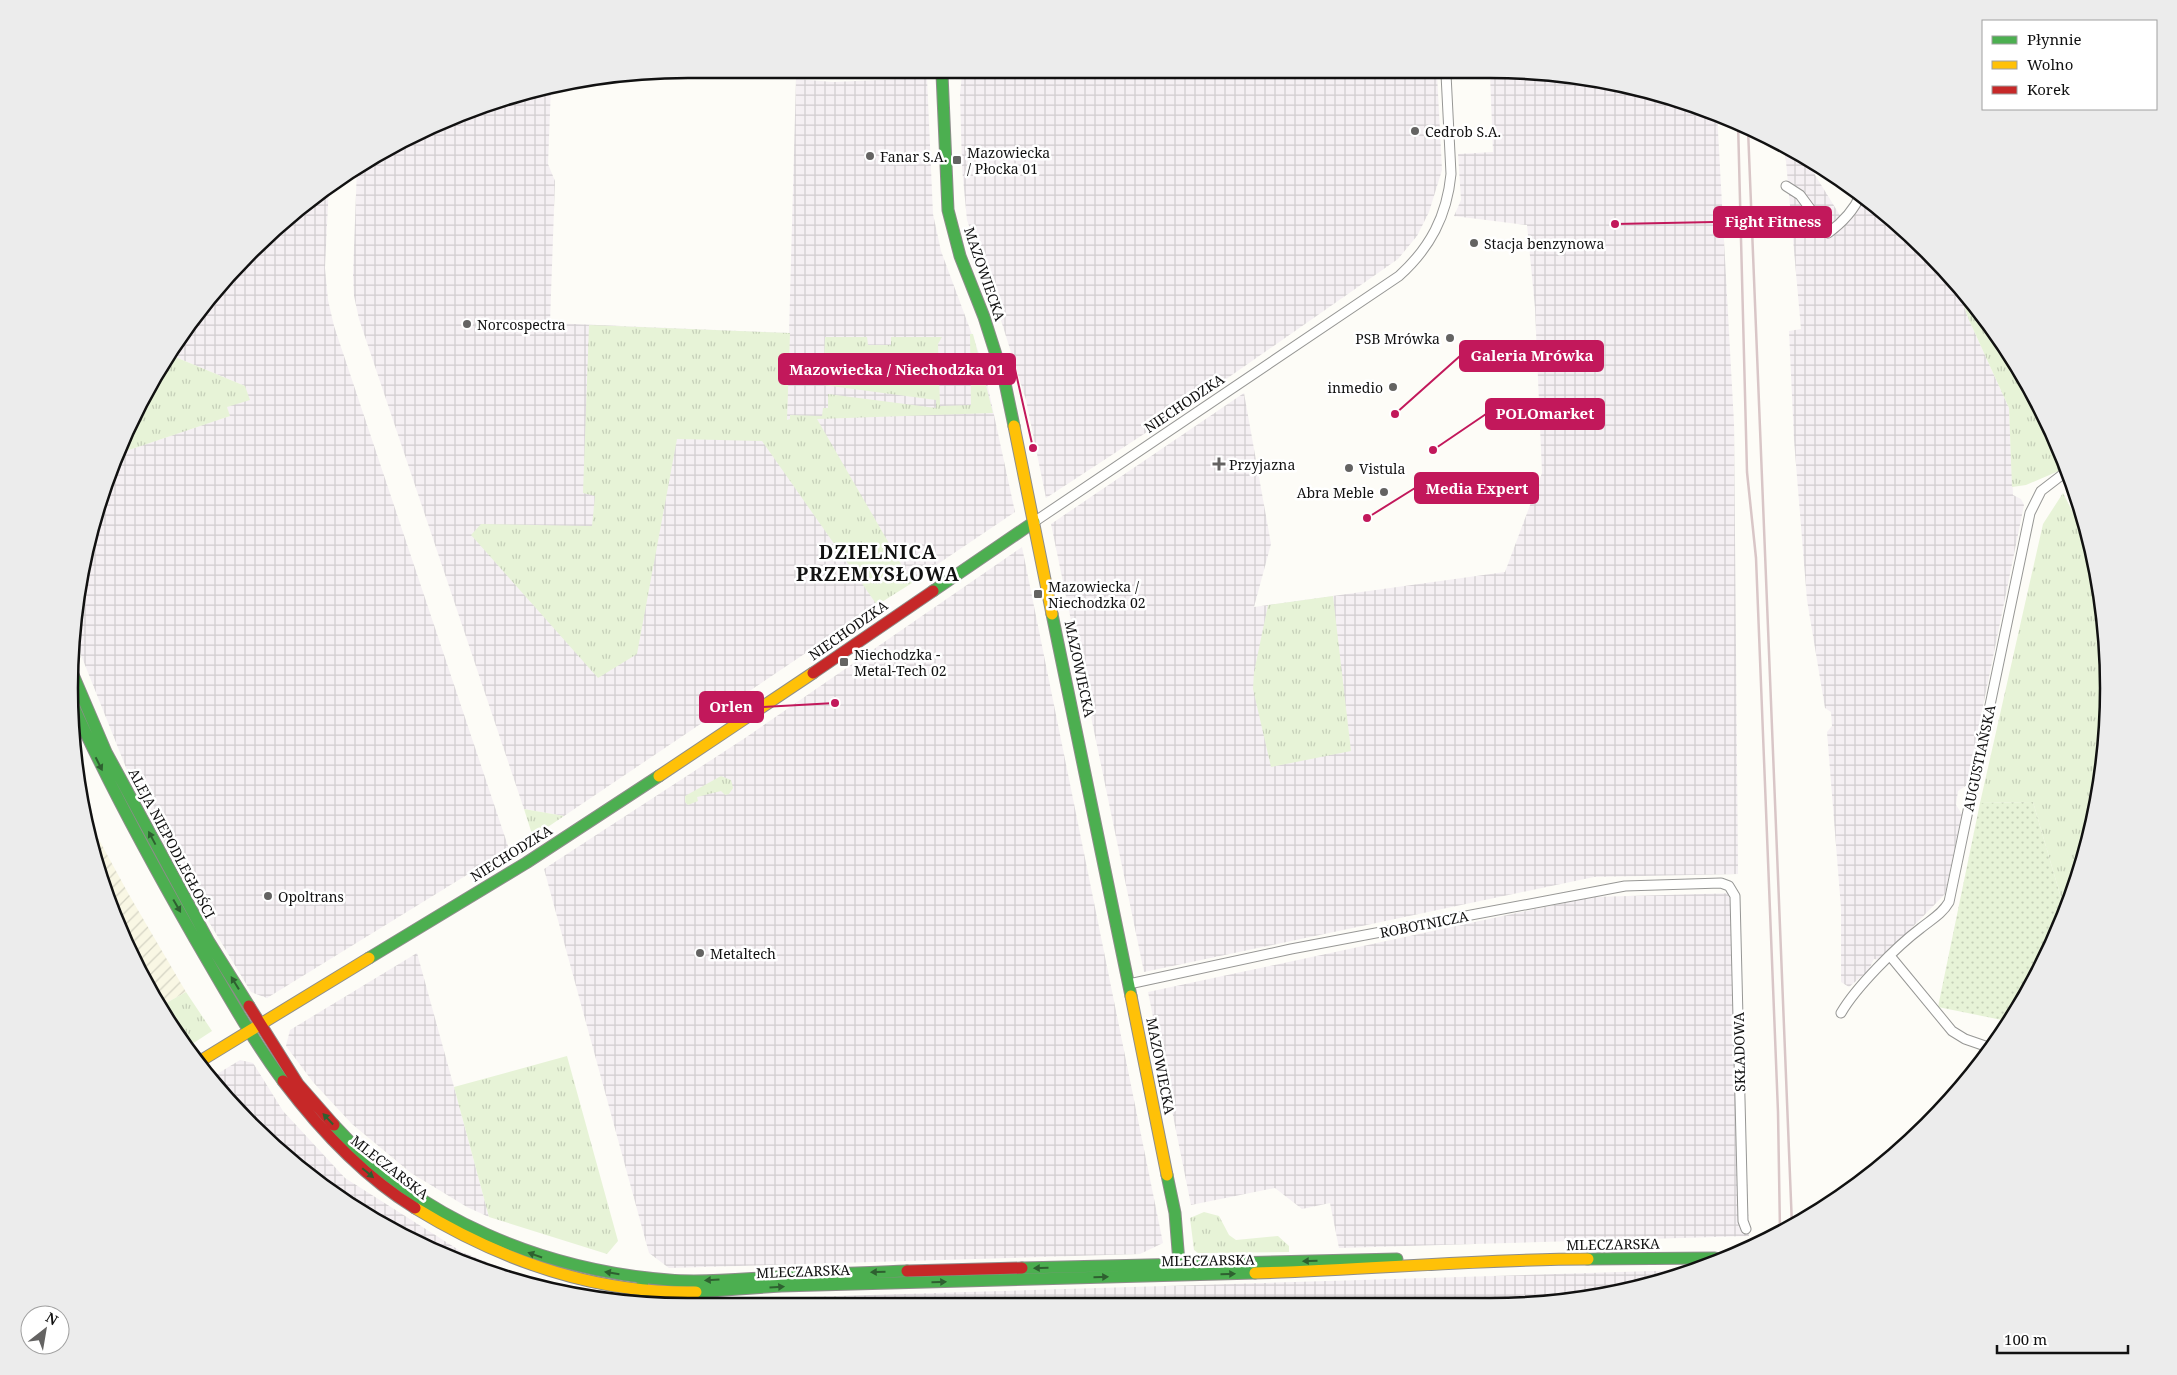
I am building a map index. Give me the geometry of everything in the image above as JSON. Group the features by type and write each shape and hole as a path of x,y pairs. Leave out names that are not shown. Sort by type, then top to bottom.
{"main road":[{"name":"MAZOWIECKA","path":"942,78 948,210 960,256 984,316 1005,383 1175,1213 1179,1270"},
{"name":"NIECHODZKA","path":"204,1059 526,863 738,724 1034,522"},
{"name":"ALEJA NIEPODLEGŁOŚCI","path":"78,686 106,752 255,1027"},
{"name":"ALEJA NIEPODLEGŁOŚCI","path":"79,719 130,826 255,1027"},
{"name":"MLECZARSKA","path":"255,1027 298,1084 330,1121 372,1162 435,1208 497,1240 533,1254 643,1290 710,1292 780,1286 1179,1270 1345,1271 1452,1263 1704,1258"}],"street":[{"name":"NIECHODZKA","path":"1034,522 1399,276 1416,260 1433,237 1446,205 1449,188 1451,174 1446,78"},
{"path":"1786,186 1800,195 1828,233 1840,225 1858,202"},
{"name":"AUGUSTIAŃSKA","path":"1841,1013 1851,996 1921,928 1943,912 1949,902 2030,513 2041,491 2061,475"},
{"name":"ROBOTNICZA","path":"1129,984 1291,949 1625,886 1721,883"},
{"name":"SKŁADOWA","path":"1721,883 1729,886 1735,896 1743,1221 1746,1229"},
{"path":"1890,957 1952,1031 1965,1039 1983,1045"}],"shaded area":[{"path":"927,78 933,214 941,251 983,364 1015,512 564,816 524,809 359,319 354,296 353,275 357,175 418,140 454,124 491,110 551,93 548,164 555,181 550,323 789,333 796,79 833,82"},
{"path":"962,78 1437,78 1442,170 1429,212 1417,236 1398,259 1199,398 1046,498 1026,400 967,220 962,168 960,94"},
{"path":"1490,78 1529,79 1609,89 1647,98 1717,122 1734,423 1738,874 1594,877 1144,972 1051,524 1244,393 1271,544 1254,607 1505,572 1542,473 1535,308 1527,225 1454,216 1461,200 1458,154 1493,152"},
{"path":"1785,154 1812,170 1841,217 1858,202 1892,229 1921,256 1963,304 2009,408 2013,495 2021,499 2024,505 1967,785 1958,791 1956,805 1962,814 1945,894 1880,960 1874,959 1868,971 1849,987 1841,982 1841,908 1827,732 1832,726 1831,712 1825,708 1807,600 1794,440 1789,331 1801,329"},
{"path":"328,195 325,268 328,300 334,326 509,849 267,998 251,992 182,877 135,790 79,650 89,568 110,491 125,451 229,416 227,407 245,386 175,357 204,316 256,256 285,229"},
{"path":"1022,547 1163,1243 1140,1254 669,1268 649,1253 544,869 745,738"},
{"path":"95,832 128,893 186,992 166,1003 159,992 140,957 124,921 110,884"},
{"path":"1738,893 1749,1236 1339,1248 1330,1203 1302,1209 1275,1188 1191,1205 1148,992 1592,897"},
{"path":"417,953 489,1217 467,1207 411,1173 352,1124 313,1082 286,1046 290,1030"},
{"path":"240,1060 253,1063 283,1111 345,1178 462,1252 506,1270 454,1251 418,1235 382,1216 349,1195 285,1146 256,1119 216,1074"},
{"path":"1668,1271 1609,1286 1569,1292 1490,1298 774,1298"}],"green space":[{"path":"1963,304 1997,349 2018,383 2037,418 2059,471 2026,485 2012,487 2009,408"},
{"path":"589,325 790,333 787,420 790,419 790,415 822,416 823,408 828,408 828,394 936,408 936,400 823,385 825,337 867,337 868,345 891,345 891,337 942,337 938,344 940,406 971,405 970,334 973,334 993,413 817,419 912,583 877,605 762,441 677,439 637,654 598,678 471,535 481,524 592,526 595,496 583,493"},
{"path":"175,357 245,386 250,400 227,407 230,416 125,451 140,418"},
{"path":"2063,493 2075,516 2088,568 2098,648 2100,688 2094,767 2088,807 2079,845 2061,899 2033,802 1980,803 2043,524"},
{"path":"1333,596 1351,751 1271,767 1253,689 1254,672 1268,605"},
{"path":"721,776 731,780 733,788 729,794 725,795 721,791 697,797 698,801 688,805 685,802 685,796"},
{"path":"2033,802 2061,899 2037,957 2001,1020 1938,1007 1980,803"},
{"path":"524,809 564,816 536,835 531,831"},
{"path":"186,992 212,1031 193,1044 166,1003"},
{"path":"567,1056 618,1241 607,1254 489,1217 454,1087"},
{"path":"1204,1212 1219,1216 1229,1235 1236,1240 1278,1236 1289,1246 1289,1252 1198,1253 1194,1250 1190,1218"}],"railway":[{"path":"1738,131 1747,472 1756,558 1778,1112 1780,1224"},
{"path":"1748,135 1792,1217"}],"traffic: fast":[{"path":"942,78 948,210 960,256 984,317 1005,383 1014,426"},
{"path":"933,591 1034,522"},
{"path":"1052,614 1131,996"},
{"path":"78,686 106,752 209,942 249,1006"},
{"path":"79,717 115,793 162,881 237,1011 283,1081"},
{"path":"369,958 526,863 659,776"},
{"path":"334,1125 368,1159 405,1188 444,1213 486,1234 530,1252 576,1265 622,1274 695,1281 907,1271"},
{"path":"1167,1175 1175,1213 1180,1275"},
{"path":"1588,1259 1704,1258"},
{"path":"1022,1268 1397,1259"},
{"path":"696,1292 781,1286 1255,1273"},
{"path":"642,1280 643,1296"}],"traffic: slow":[{"path":"1014,426 1052,614"},
{"path":"659,776 813,673"},
{"path":"204,1059 369,958"},
{"path":"1131,996 1167,1175"},
{"path":"415,1208 447,1227 481,1243 515,1258 550,1270 585,1280 621,1287 658,1291 696,1292"},
{"path":"1255,1273 1546,1259 1588,1259"}],"traffic: jam":[{"path":"813,673 933,591"},
{"path":"249,1006 298,1084 334,1125"},
{"path":"283,1081 343,1151 378,1182 415,1208"},
{"path":"907,1271 1022,1268"}],"place":[{"name":"Cedrob S.A.","path":"1415,131"},
{"name":"Fanar S.A.","path":"870,156"},
{"name":"Mazowiecka / Płocka 01","path":"957,160"},
{"name":"Fight Fitness","path":"1615,224"},
{"name":"Stacja benzynowa","path":"1474,243"},
{"name":"Norcospectra","path":"467,324"},
{"name":"PSB Mrówka","path":"1450,338"},
{"name":"inmedio","path":"1393,387"},
{"name":"Galeria Mrówka","path":"1395,414"},
{"name":"Mazowiecka / Niechodzka 01","path":"1033,448"},
{"name":"POLOmarket","path":"1433,450"},
{"name":"Przyjazna","path":"1219,464"},
{"name":"Vistula","path":"1349,468"},
{"name":"Abra Meble","path":"1384,492"},
{"name":"Media Expert","path":"1367,518"},
{"name":"Mazowiecka / Niechodzka 02","path":"1038,594"},
{"name":"Niechodzka - Metal-Tech 02","path":"844,662"},
{"name":"Orlen","path":"835,703"},
{"name":"Opoltrans","path":"268,896"},
{"name":"Metaltech","path":"700,953"}],"district":[{"name":"DZIELNICA PRZEMYSŁOWA","path":"878,563"}]}
